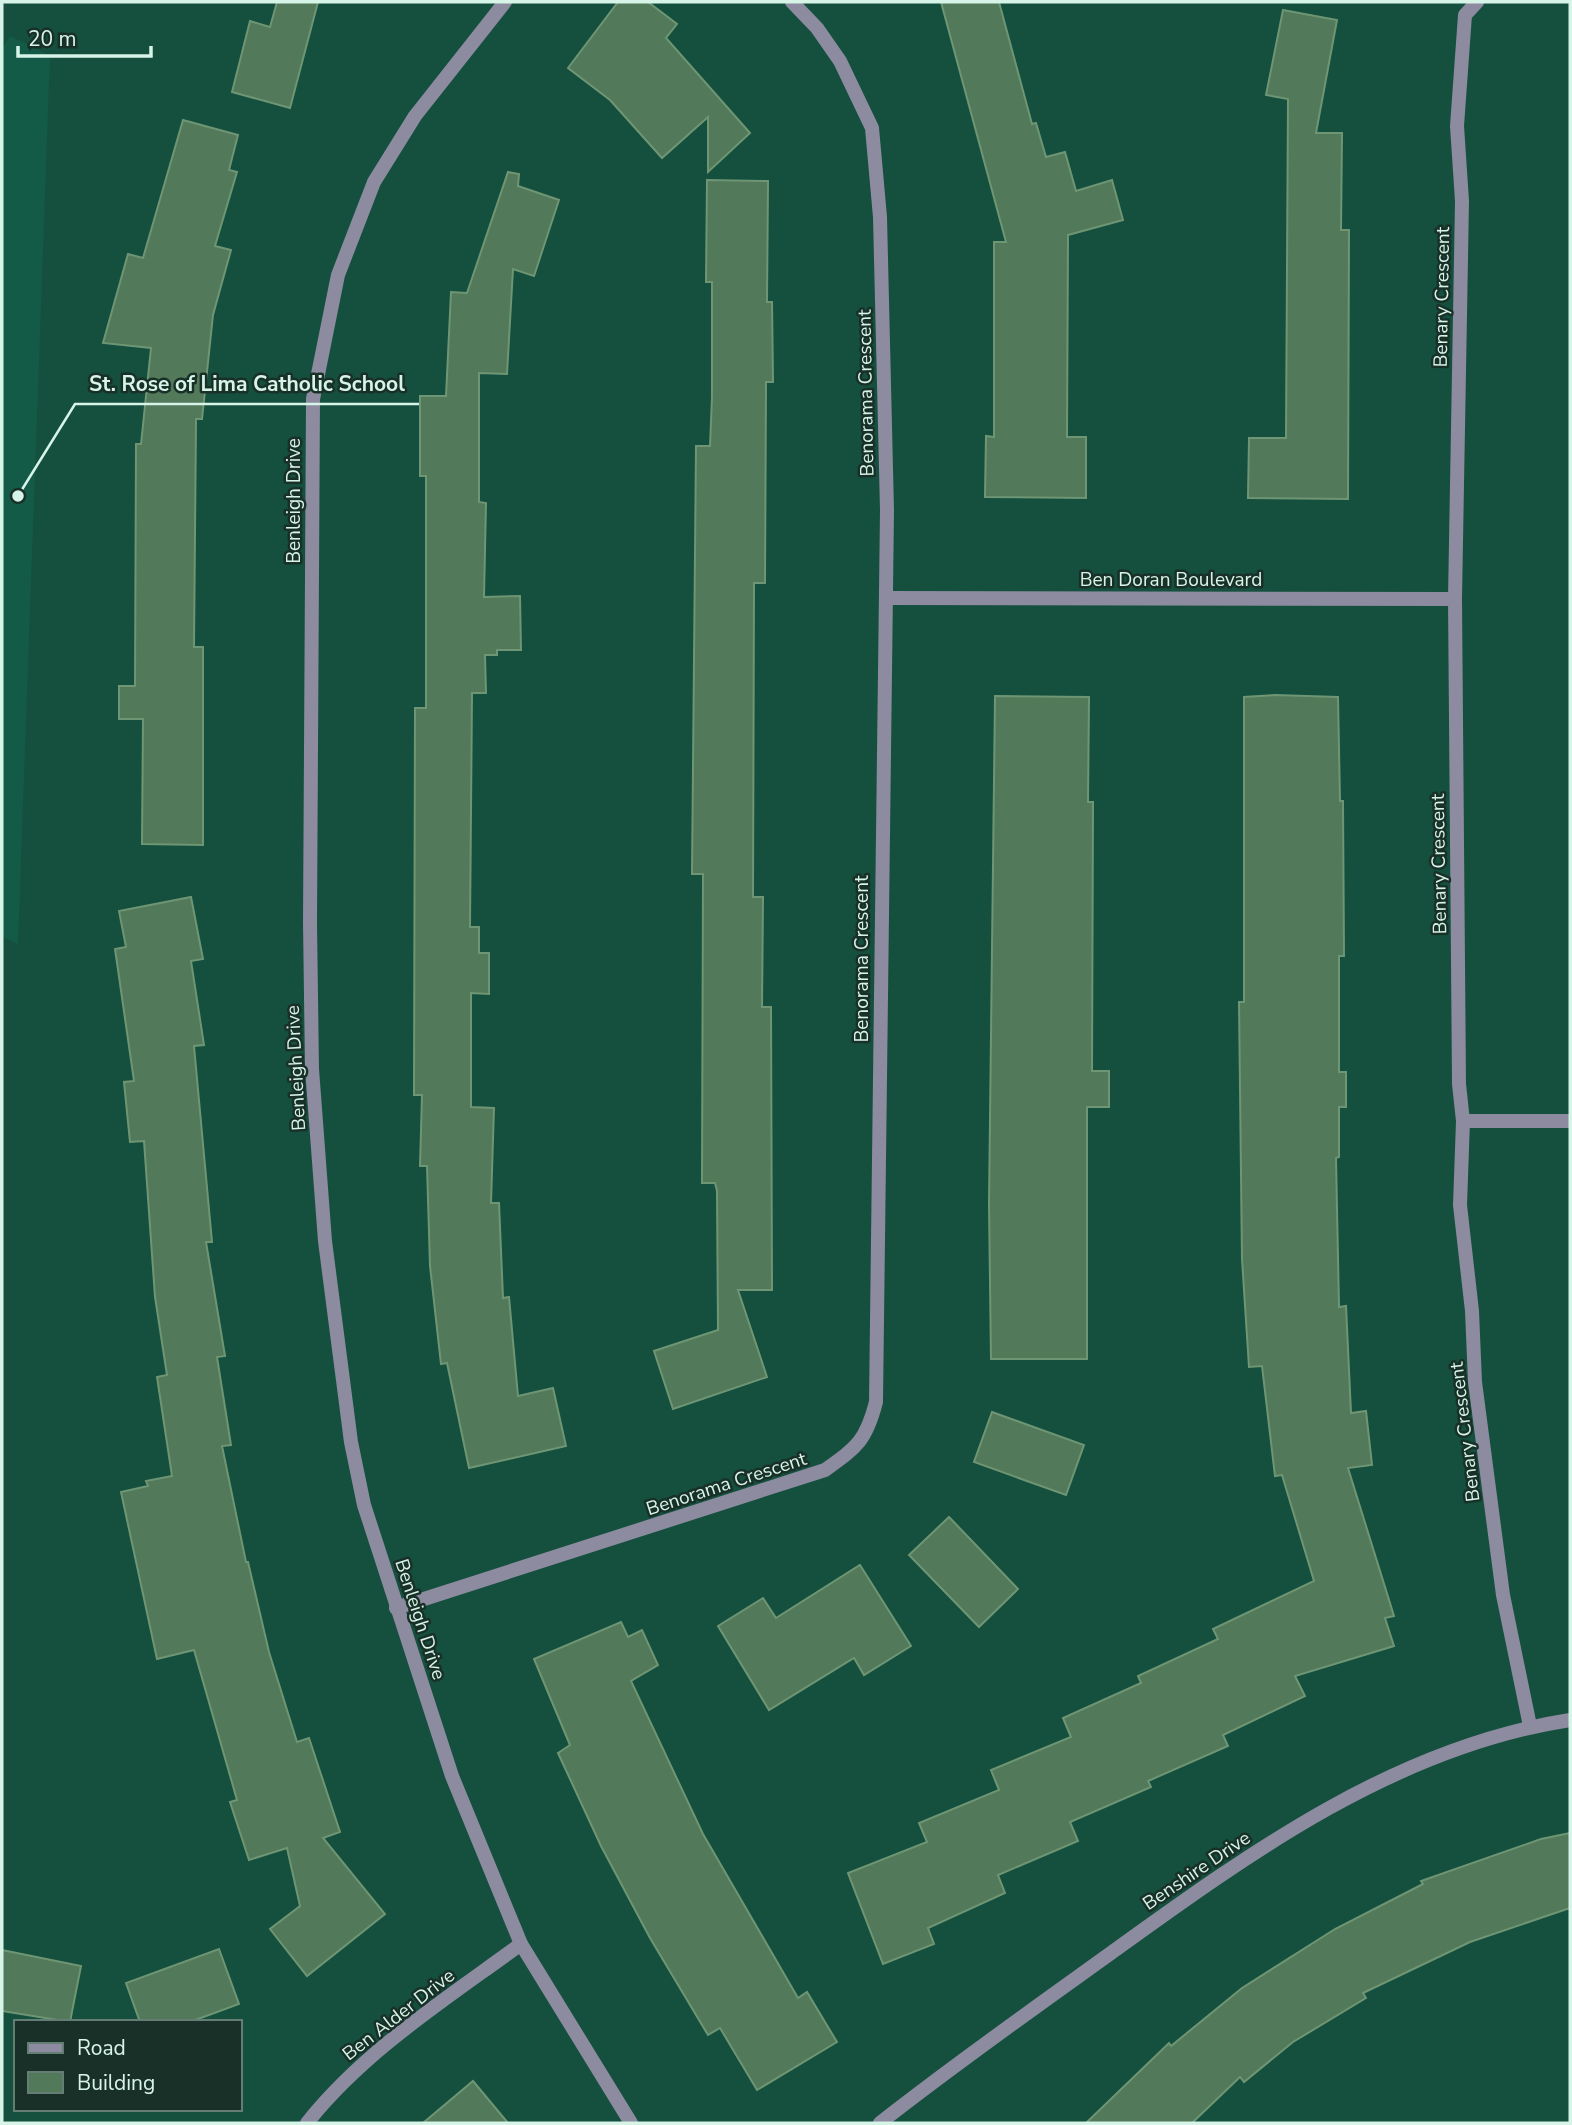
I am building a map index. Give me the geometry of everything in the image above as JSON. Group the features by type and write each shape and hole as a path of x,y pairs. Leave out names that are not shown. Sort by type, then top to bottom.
{"street":[{"name":"Benleigh Drive","path":"505,2 415,116 374,182 338,275 313,399 310,909 312,1069 326,1241 351,1442 365,1504 396,1608 452,1776 521,1944 534,1971 631,2123"},
{"name":"Benorama Crescent","path":"396,1608 825,1471 853,1450 869,1431 876,1402 882,746 886,598 887,464 880,217 872,128 840,61 817,28 792,2"},
{"name":"Benary Crescent","path":"1477,2 1465,15 1457,126 1462,201 1455,599 1459,1084 1463,1121 1460,1205 1472,1311 1475,1382 1503,1595 1530,1726"},
{"name":"Ben Doran Boulevard","path":"886,598 1455,599"},
{"path":"1463,1121 1570,1122"},
{"name":"Benshire Drive","path":"880,2123 951,2068 1201,1888 1282,1834 1391,1776 1469,1743 1530,1726 1570,1720"},
{"name":"Ben Alder Drive","path":"307,2123 327,2097 372,2056 521,1944"}],"shaded area":[{"path":"10,36 50,56 18,944 2,937 2,49"}],"building":[{"path":"277,2 318,2 290,108 232,92 250,21 270,27"},
{"path":"618,2 648,2 677,24 666,38 750,133 708,172 708,117 662,158 610,100 568,68"},
{"path":"941,2 999,2 1032,124 1036,123 1046,157 1065,152 1076,191 1112,180 1123,220 1068,235 1067,437 1086,437 1086,498 985,497 986,436 994,437 994,242 1006,242"},
{"path":"1283,10 1337,20 1316,133 1342,133 1341,230 1349,230 1348,499 1248,498 1249,438 1286,438 1288,99 1266,95"},
{"path":"183,120 238,135 229,170 237,172 215,246 231,250 213,315 202,419 196,419 194,647 203,647 203,845 142,844 143,719 119,719 119,686 135,686 136,444 141,444 151,348 103,343 128,254 143,258"},
{"path":"508,172 519,174 518,186 559,200 534,276 513,269 507,374 479,373 479,502 486,503 484,597 520,596 521,650 497,650 497,655 485,655 486,693 472,693 470,927 479,927 479,953 489,953 489,994 471,993 471,1107 494,1108 491,1203 499,1203 503,1298 509,1297 518,1396 553,1388 566,1446 469,1468 447,1363 441,1364 430,1266 427,1166 420,1166 422,1095 414,1095 415,708 426,708 426,476 420,476 420,396 446,396 451,292 467,293"},
{"path":"707,180 768,181 767,302 772,302 773,382 766,382 765,583 754,583 753,897 763,897 762,1007 771,1007 772,1290 738,1290 767,1377 673,1409 654,1351 718,1330 717,1191 715,1183 702,1183 703,874 692,874 696,446 710,446 712,397 712,282 706,282"},
{"path":"995,696 1089,697 1088,802 1093,802 1092,1071 1109,1071 1109,1107 1087,1107 1087,1359 991,1359 989,1204"},
{"path":"1244,697 1338,697 1340,801 1343,801 1344,956 1339,956 1339,1072 1346,1072 1346,1107 1339,1107 1339,1157 1336,1158 1339,1307 1346,1306 1351,1413 1366,1411 1372,1465 1348,1468 1394,1616 1385,1618 1394,1646 1295,1676 1305,1696 1223,1735 1228,1746 1148,1781 1151,1787 1070,1822 1078,1841 998,1875 1005,1893 928,1928 934,1944 883,1964 848,1873 927,1842 919,1823 999,1790 991,1770 1071,1737 1063,1718 1141,1683 1138,1676 1218,1639 1213,1629 1314,1581 1282,1475 1275,1476 1262,1366 1249,1367 1242,1259 1239,1002 1244,1002"},
{"path":"191,897 203,959 191,961 204,1045 194,1046 212,1242 206,1242 225,1356 217,1357 231,1445 222,1446 246,1562 269,1652 297,1742 309,1738 340,1832 323,1838 385,1914 307,1976 270,1929 300,1906 287,1848 249,1860 230,1802 237,1800 194,1650 157,1659 121,1492 148,1486 146,1481 172,1476 157,1377 167,1375 155,1297 144,1141 130,1142 124,1082 134,1081 115,949 126,947 119,911"},
{"path":"992,1412 1084,1445 1066,1495 974,1462"},
{"path":"949,1517 1018,1589 979,1627 909,1555"},
{"path":"860,1565 911,1646 864,1675 854,1658 769,1710 718,1626 763,1598 776,1618"},
{"path":"621,1622 628,1637 642,1630 658,1665 631,1681 703,1834 798,1998 807,1992 837,2042 757,2090 720,2028 708,2035 650,1938 601,1846 558,1753 570,1745 534,1659"},
{"path":"1570,1833 1570,1908 1470,1942 1363,1993 1366,1998 1293,2042 1244,2082 1240,2077 1192,2123 1086,2123 1169,2043 1171,2046 1242,1988 1335,1929 1423,1884 1421,1881 1541,1839"},
{"path":"219,1949 239,2004 195,2020 139,2020 126,1983"},
{"path":"2,1950 81,1966 70,2020 2,2011"},
{"path":"473,2081 508,2123 423,2123"}],"place":[{"name":"St. Rose of Lima Catholic School","path":"18,496"}]}
